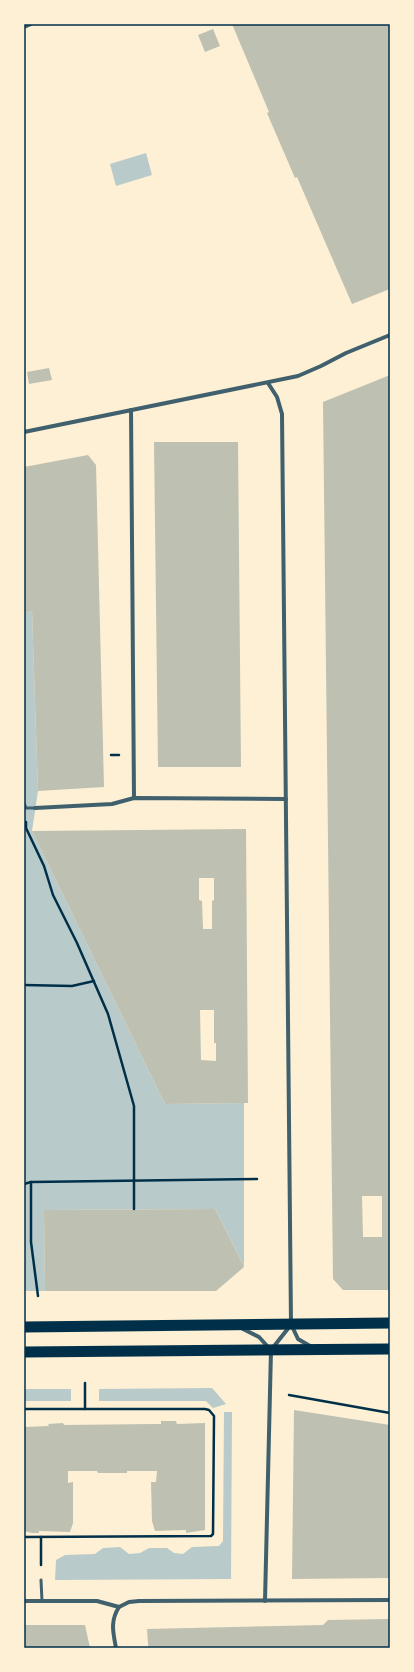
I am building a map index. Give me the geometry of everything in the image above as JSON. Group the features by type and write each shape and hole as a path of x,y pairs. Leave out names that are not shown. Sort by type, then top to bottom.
{"highway":[{"path":"24,1327 390,1323"},
{"path":"24,1352 390,1349"}],"street":[{"path":"24,27 31,24"},
{"path":"24,432 298,376 346,353 390,335"},
{"path":"268,383 277,397 282,414 291,1324 298,1339 303,1343 318,1349"},
{"path":"131,410 134,798"},
{"path":"35,808 112,804 134,798 286,798"},
{"path":"265,1601 271,1350 291,1324"},
{"path":"233,1325 249,1331 260,1338 271,1350"},
{"path":"116,1648 112,1621 119,1607 129,1602 390,1600"},
{"path":"24,1601 97,1601 119,1607"}],"lane":[{"path":"24,804 26,808 35,808"},
{"path":"41,1580 42,1601"}],"path":[{"path":"26,808 26,828 44,866 53,895 108,1014 134,1106 134,1209"},
{"path":"24,984 72,986 94,981"},
{"path":"24,1181 257,1179"},
{"path":"24,1184 30,1182"},
{"path":"30,1182 31,1242 38,1296"},
{"path":"85,1383 85,1409"},
{"path":"289,1395 390,1413"},
{"path":"24,1409 205,1409 214,1416 213,1534 208,1537 24,1537"},
{"path":"41,1537 41,1580"}],"shaded area":[{"path":"146,153 152,175 116,186 110,164"},
{"path":"32,611 38,791 32,831 165,1104 244,1103 244,1267 215,1209 44,1210 45,1291 24,1291 24,613"},
{"path":"212,1388 226,1404 213,1408 206,1401 99,1401 99,1389"},
{"path":"24,1389 71,1389 71,1401 24,1401"},
{"path":"224,1412 232,1412 231,1579 55,1580 56,1560 65,1555 95,1554 103,1548 120,1547 129,1554 140,1553 149,1548 167,1548 174,1553 183,1554 192,1547 219,1546 223,1541"}],"building":[{"path":"232,24 390,24 390,289 352,304 297,177 295,178 267,113 269,112"},
{"path":"213,29 220,46 205,52 198,35"},
{"path":"49,368 52,380 29,384 27,372"},
{"path":"390,375 390,1290 343,1290 333,1279 323,402","holes":["362,1196 382,1196 382,1237 363,1237"]},
{"path":"154,442 238,442 241,767 158,767"},
{"path":"88,455 96,465 104,787 38,791 32,611 24,613 24,467"},
{"path":"246,829 248,1103 165,1104 32,831","holes":["199,878 214,878 212,929 203,929 202,901 199,900","200,1010 214,1010 214,1043 216,1043 216,1061 201,1060"]},
{"path":"215,1209 244,1267 216,1291 45,1291 44,1210"},
{"path":"294,1410 390,1425 390,1578 292,1579"},
{"path":"161,1421 176,1421 177,1424 205,1423 205,1530 186,1533 186,1530 155,1531 152,1521 151,1482 156,1482 157,1471 98,1473 97,1471 68,1471 68,1483 73,1482 73,1523 70,1532 39,1531 39,1533 32,1533 24,1531 24,1427 49,1426 48,1424 63,1423 64,1425 161,1424"},
{"path":"390,1619 390,1648 149,1648 148,1644 147,1629 323,1625 328,1620"},
{"path":"24,1625 85,1625 90,1648 24,1648"}]}
